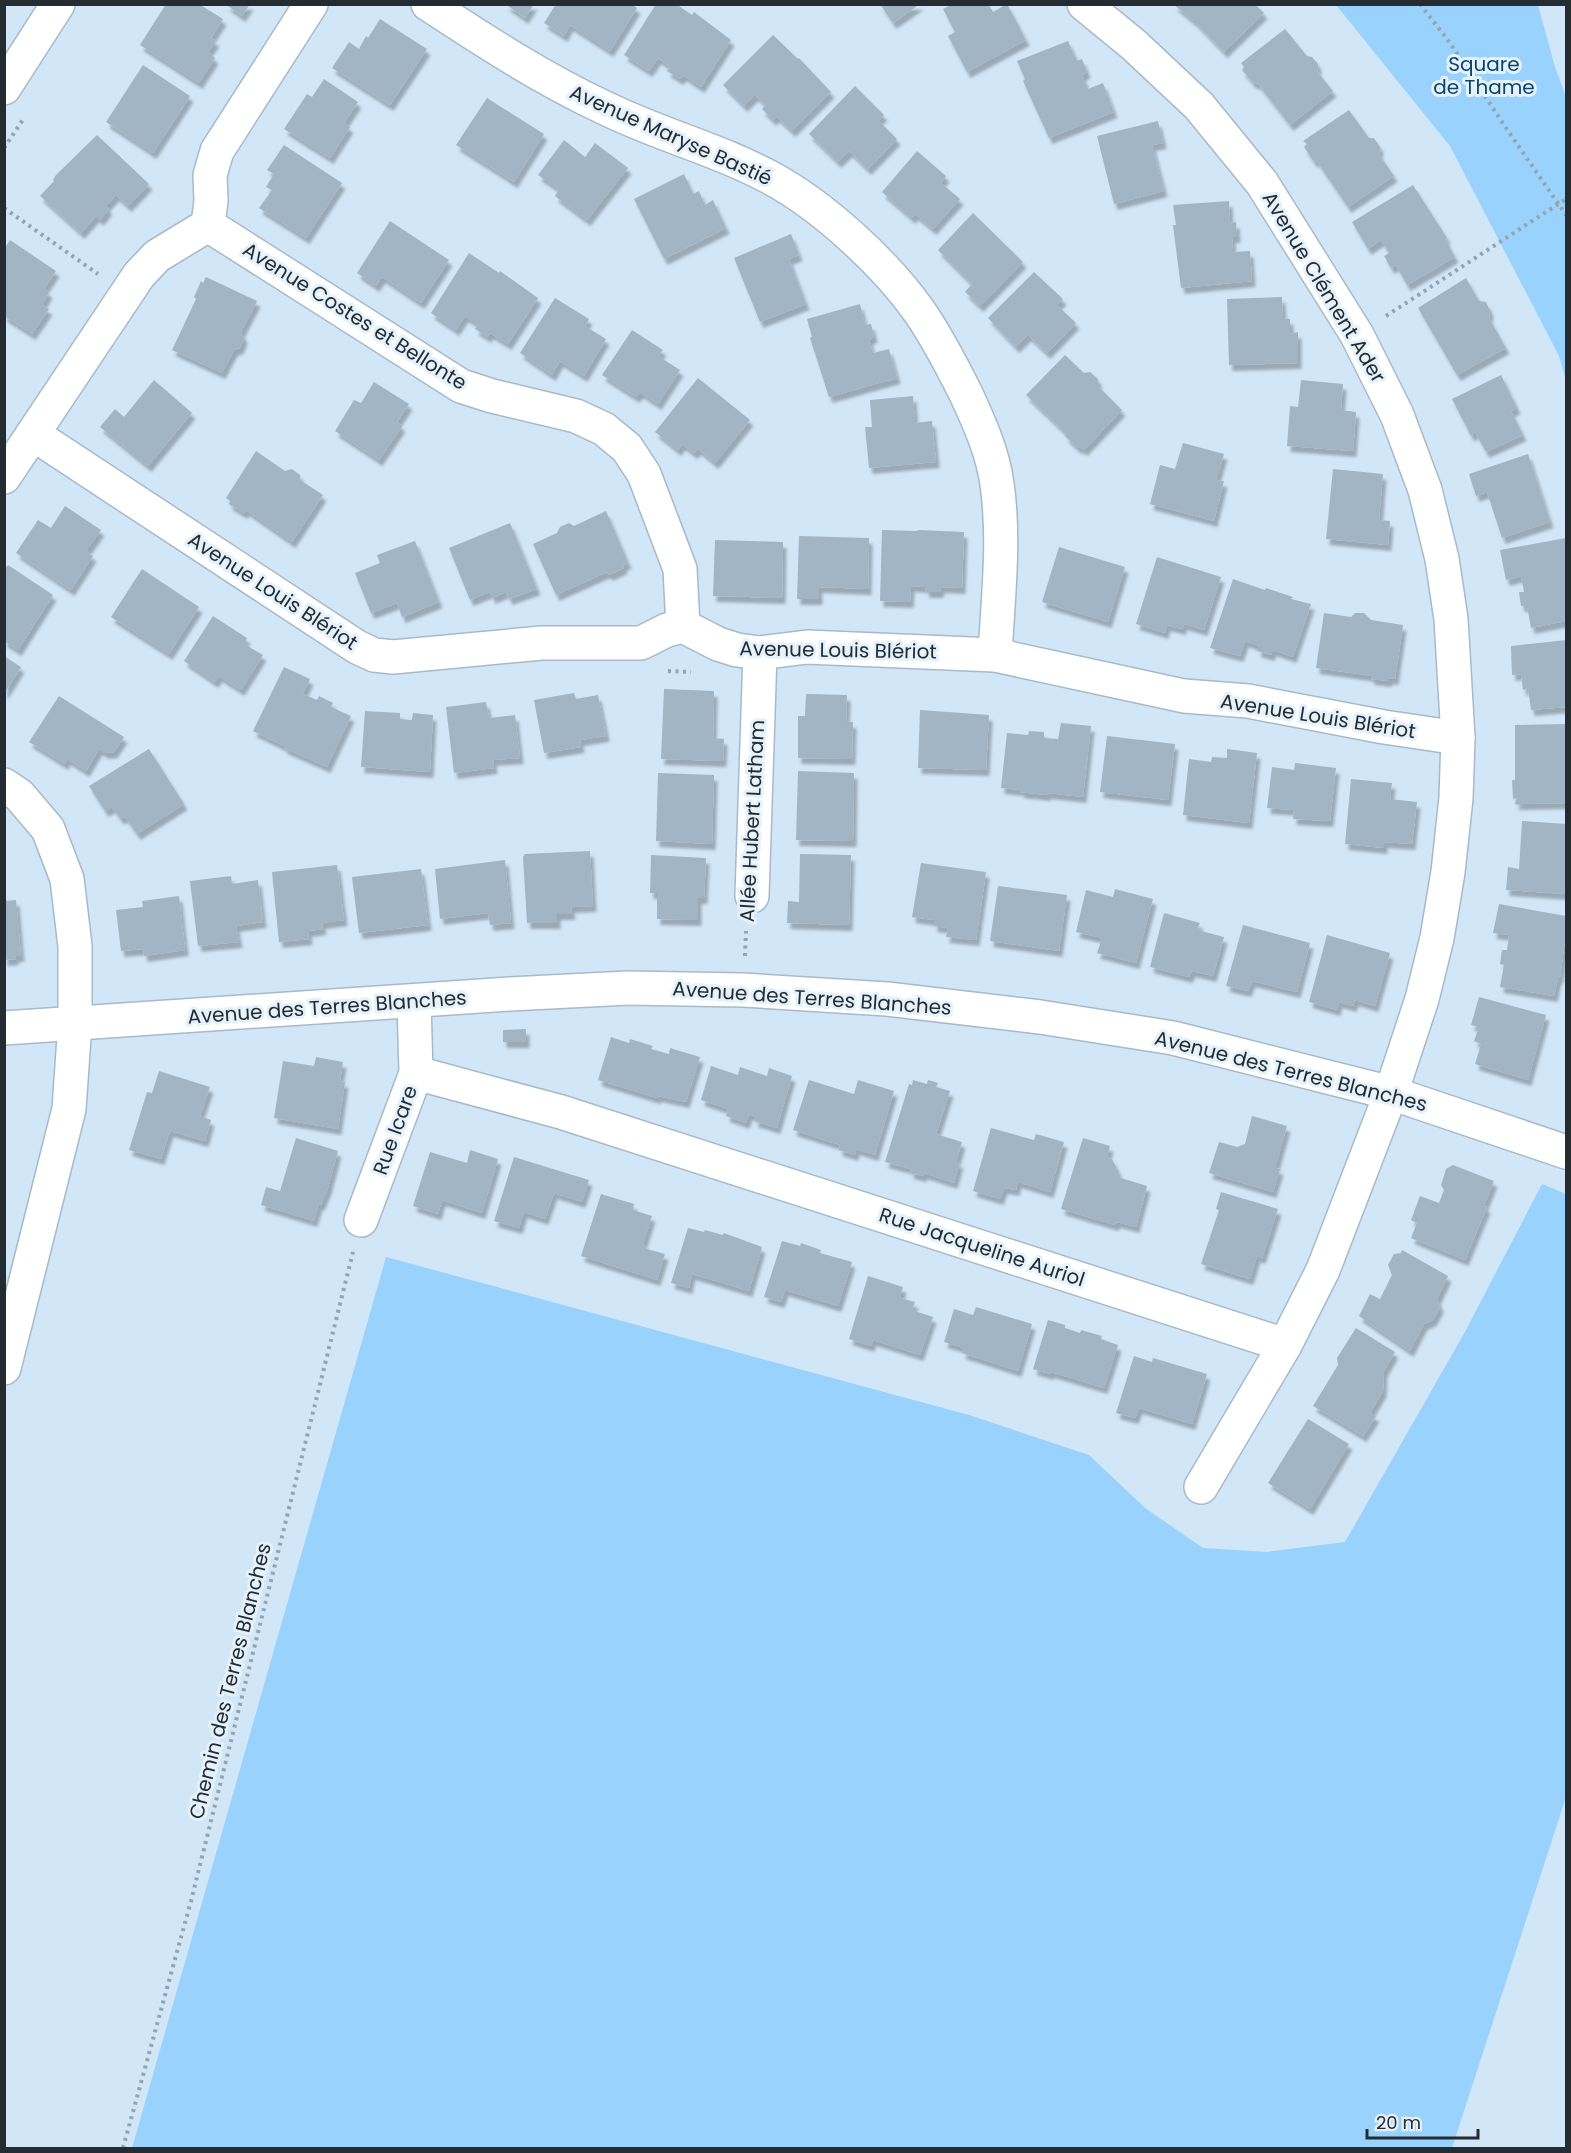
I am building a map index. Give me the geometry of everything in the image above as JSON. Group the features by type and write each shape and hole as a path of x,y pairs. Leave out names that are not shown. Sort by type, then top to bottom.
{"street":[{"path":"4,88 58,4"},
{"path":"4,477 139,275 157,256 208,225 212,201 210,175 217,152 311,4"},
{"name":"Avenue Maryse Bastié","path":"428,4 526,67 603,108 657,132 718,152 773,179 831,219 881,266 918,311 952,366 983,433 997,482 1002,545 995,655"},
{"name":"Avenue Clément Ader","path":"1084,4 1134,45 1199,106 1262,183 1357,335 1397,415 1425,490 1442,559 1451,619 1458,738 1454,819 1437,938 1422,999 1391,1093"},
{"name":"Avenue Costes et Bellonte","path":"208,225 461,386 492,396 576,416 604,429 627,448 644,474 680,569 683,626"},
{"name":"Avenue Louis Blériot","path":"33,434 357,647 374,655 393,657 542,643 640,643 667,630 683,626 718,644 737,650 760,652 807,647 995,655 1184,696 1248,701 1384,727 1458,738"},
{"name":"Allée Hubert Latham","path":"752,896 760,652"},
{"path":"4,785 19,795 48,829 67,879 75,946 75,1023 69,1109 4,1368"},
{"name":"Avenue des Terres Blanches","path":"4,1028 628,988 743,990 887,999 1040,1017 1162,1036 1391,1093 1566,1152"},
{"name":"Rue Icare","path":"361,1220 416,1073 414,1002"},
{"name":"Rue Jacqueline Auriol","path":"416,1073 573,1115 1285,1345"},
{"path":"1201,1487 1285,1345 1323,1270 1391,1093"}],"path":[{"path":"1420,4 1450,44 1566,215"},
{"path":"1357,335 1566,199"},
{"path":"4,208 126,294"},
{"name":"Allée Hubert Latham","path":"743,990 747,905 752,896"},
{"name":"Chemin des Terres Blanches","path":"123,2148 194,1890 361,1220"}],"green space":[{"name":"Square de Thame","path":"1336,5 1538,5 1566,97 1566,381 1559,356 1450,146"},
{"path":"1542,1184 1566,1194 1566,1797 1452,2148 132,2148 386,1257 969,1415 1089,1455 1145,1508 1203,1548 1267,1552 1345,1542 1466,1330"}],"building":[{"path":"166,4 199,4 223,19 211,38 216,41 208,52 215,58 199,83 140,45"},
{"path":"225,4 250,4 242,16"},
{"path":"505,4 534,4 525,18"},
{"path":"556,4 631,4 637,8 610,51 570,25 564,36 544,23"},
{"path":"656,4 676,4 692,15 694,12 731,40 701,87 683,75 680,79 667,71 670,67 658,58 649,71 624,55"},
{"path":"880,4 920,4 893,23"},
{"path":"1007,4 1026,40 967,72 948,36 955,32 943,9 951,5 989,5 993,12"},
{"path":"1173,4 1255,4 1264,13 1224,52 1195,22"},
{"path":"380,19 427,49 390,105 332,68 349,42 359,49"},
{"path":"1285,29 1307,56 1312,57 1318,64 1317,71 1333,91 1290,125 1259,85 1255,82 1254,84 1242,70 1244,67 1241,63"},
{"path":"773,35 799,58 831,92 792,131 776,116 773,120 762,109 766,105 755,95 744,106 723,85"},
{"path":"1068,41 1077,61 1082,59 1087,72 1082,75 1088,89 1103,83 1114,112 1049,138 1023,81 1025,79 1017,61"},
{"path":"143,65 190,96 153,153 106,122"},
{"path":"324,79 358,102 344,123 350,127 330,158 284,129 307,94 312,97"},
{"path":"855,86 884,115 878,120 897,139 868,169 849,151 838,162 809,134"},
{"path":"487,98 544,134 514,182 456,145"},
{"path":"1349,110 1369,138 1374,138 1380,147 1379,154 1394,176 1348,207 1316,160 1314,162 1304,147 1307,144 1303,141"},
{"path":"1158,121 1163,143 1152,145 1164,191 1114,204 1097,136"},
{"path":"97,135 149,184 128,206 116,195 106,206 109,209 100,220 96,216 81,233 40,196 54,181 56,175"},
{"path":"564,140 585,157 595,143 628,168 587,220 555,196 559,189 538,175"},
{"path":"284,145 342,183 306,238 259,208 272,190 266,187 274,174 267,170"},
{"path":"917,151 946,176 941,183 960,199 933,229 915,214 912,218 882,192"},
{"path":"684,174 693,194 699,191 705,205 713,200 726,228 664,259 634,199"},
{"path":"1413,185 1447,238 1445,239 1455,257 1407,285 1396,265 1391,268 1384,256 1389,253 1381,240 1368,249 1352,222"},
{"path":"1229,201 1230,223 1236,222 1237,237 1232,237 1233,252 1250,251 1252,281 1181,288 1173,225 1176,225 1173,205"},
{"path":"973,213 1023,262 980,306 965,292 972,284 938,250"},
{"path":"390,221 449,260 421,303 382,277 376,286 357,273"},
{"path":"791,234 799,255 789,259 806,304 760,322 734,258"},
{"path":"10,240 56,271 44,289 49,292 42,305 49,309 32,334 4,316 4,249"},
{"path":"469,253 499,273 500,271 538,298 508,344 490,333 488,337 475,329 478,324 465,316 456,330 431,313"},
{"path":"1034,272 1063,299 1057,305 1076,323 1047,353 1028,335 1016,347 988,318"},
{"path":"206,277 257,301 241,332 244,338 240,348 234,350 222,373 172,350 196,299 194,297 201,281 203,283"},
{"path":"1466,278 1479,301 1486,302 1490,311 1489,318 1506,348 1457,375 1418,308"},
{"path":"1282,297 1283,318 1290,319 1290,334 1298,332 1298,363 1229,365 1227,299"},
{"path":"555,298 589,319 585,326 606,339 584,376 560,361 552,375 520,353"},
{"path":"860,304 865,325 871,324 874,337 869,339 873,353 889,349 897,378 829,397 810,338 812,337 807,319"},
{"path":"632,330 663,350 658,356 680,370 658,404 640,392 636,397 602,375"},
{"path":"1065,355 1084,373 1090,372 1098,379 1098,386 1122,410 1084,450 1078,448 1065,436 1067,434 1026,395"},
{"path":"1501,375 1517,408 1511,411 1523,435 1486,452 1475,432 1471,436 1452,399"},
{"path":"698,378 750,420 715,463 698,449 694,453 682,444 678,450 655,432"},
{"path":"154,380 192,413 148,466 100,427 115,409 124,417"},
{"path":"1301,380 1343,384 1341,410 1356,412 1353,451 1287,446 1290,406 1298,407"},
{"path":"374,382 409,404 397,422 402,426 379,460 335,431 354,400 361,403"},
{"path":"913,396 915,423 932,421 936,462 869,468 865,427 872,427 870,400"},
{"path":"1183,443 1224,454 1216,480 1224,481 1214,521 1150,504 1160,465 1175,469"},
{"path":"256,451 285,471 292,469 300,475 300,480 323,495 292,542 246,510 244,513 229,504 230,501 226,498"},
{"path":"1528,454 1550,522 1502,538 1487,492 1476,496 1469,474"},
{"path":"1333,469 1383,474 1379,520 1390,521 1388,545 1326,539"},
{"path":"65,506 101,530 86,551 93,556 71,590 16,553 38,520 51,528"},
{"path":"606,511 628,563 623,565 624,568 609,575 607,572 556,595 533,544 557,533 560,527 569,523 574,526"},
{"path":"510,523 537,589 509,599 506,592 492,598 490,592 470,600 449,548"},
{"path":"882,530 964,532 962,588 941,587 940,592 926,592 925,587 911,586 910,602 880,601"},
{"path":"799,536 869,538 868,589 819,587 819,599 797,599"},
{"path":"1566,538 1566,621 1531,628 1527,606 1521,606 1519,592 1524,592 1521,576 1506,580 1500,550"},
{"path":"715,540 783,542 782,598 713,596"},
{"path":"415,541 439,602 402,617 397,603 371,613 355,573 380,563 377,555"},
{"path":"1059,547 1125,567 1108,622 1042,602"},
{"path":"1157,557 1221,577 1204,630 1184,624 1182,629 1167,625 1165,633 1136,624"},
{"path":"8,565 53,595 18,650 4,641 4,569"},
{"path":"142,569 199,607 169,654 111,617"},
{"path":"1233,579 1311,604 1293,657 1273,650 1271,655 1257,651 1259,646 1245,641 1240,656 1210,648"},
{"path":"1324,613 1351,617 1355,613 1364,613 1371,620 1403,625 1395,679 1389,678 1389,681 1371,679 1371,676 1366,675 1316,668"},
{"path":"213,616 247,638 244,644 263,655 241,690 219,676 215,682 184,661"},
{"path":"1566,640 1566,707 1531,710 1528,688 1523,690 1521,674 1512,675 1511,646"},
{"path":"4,656 21,667 4,694"},
{"path":"284,667 310,679 303,694 317,700 319,696 333,703 331,707 351,716 327,767 253,731"},
{"path":"664,689 714,691 713,738 724,739 723,761 661,759"},
{"path":"574,693 576,699 598,695 606,736 580,740 581,747 544,753 534,700"},
{"path":"806,694 847,695 846,722 853,722 852,759 798,758 798,716 805,716"},
{"path":"59,696 124,737 114,752 105,753 99,749 86,771 67,759 65,764 29,742"},
{"path":"486,702 489,718 515,715 520,758 493,760 494,768 454,773 446,707"},
{"path":"920,710 989,715 986,770 918,768"},
{"path":"365,711 400,713 400,719 412,720 413,713 433,715 430,772 361,767"},
{"path":"1061,723 1091,726 1083,797 1048,793 1047,795 1001,788 1007,733 1028,735 1029,731 1044,732 1044,738 1058,739"},
{"path":"1566,724 1566,803 1515,804 1517,798 1513,799 1512,780 1515,780 1515,725"},
{"path":"1107,736 1175,744 1168,800 1100,792"},
{"path":"149,749 184,804 137,834 125,817 120,818 112,807 105,811 89,786"},
{"path":"1227,749 1257,753 1249,823 1183,815 1189,759 1211,762 1212,757 1227,758"},
{"path":"1295,763 1336,768 1330,821 1293,819 1294,810 1267,808 1272,767 1294,770"},
{"path":"798,771 854,773 853,841 796,840"},
{"path":"658,773 714,775 712,844 656,841"},
{"path":"1351,779 1392,783 1390,799 1417,802 1412,844 1384,842 1384,848 1345,844"},
{"path":"1522,821 1566,824 1566,894 1506,890 1508,867 1519,869"},
{"path":"590,851 593,906 571,907 572,914 557,914 557,923 527,923 523,857 525,854"},
{"path":"800,854 851,855 849,925 787,923 788,901 799,902"},
{"path":"651,855 706,858 704,898 698,898 698,920 657,919 657,893 650,893"},
{"path":"505,860 511,923 490,925 488,913 440,919 435,869"},
{"path":"921,863 986,872 976,940 946,937 948,928 934,926 934,920 912,917"},
{"path":"337,865 344,920 322,923 323,929 308,931 309,939 279,942 272,872"},
{"path":"421,869 428,925 359,933 352,877"},
{"path":"231,876 232,884 258,880 263,922 236,926 239,942 198,946 190,881"},
{"path":"998,886 1067,895 1059,951 990,941"},
{"path":"1115,889 1153,899 1136,963 1097,953 1102,938 1076,932 1086,890 1113,897"},
{"path":"179,896 185,950 144,956 143,949 121,951 116,910 143,907 142,901"},
{"path":"16,900 21,956 4,960 4,901"},
{"path":"1499,904 1566,916 1560,977 1554,996 1500,987 1504,965 1500,964 1502,950 1507,950 1509,935 1493,933"},
{"path":"1164,913 1200,923 1197,930 1224,937 1213,976 1192,971 1189,977 1150,967"},
{"path":"1243,925 1310,943 1297,992 1252,981 1248,991 1226,986"},
{"path":"1327,935 1390,953 1375,1006 1355,1000 1353,1006 1339,1002 1337,1010 1309,1002"},
{"path":"1479,997 1546,1015 1528,1080 1475,1064 1481,1044 1474,1041 1479,1027 1471,1025"},
{"path":"526,1029 526,1042 503,1042 503,1030"},
{"path":"611,1037 629,1043 630,1039 669,1054 670,1048 700,1057 686,1102 658,1096 657,1098 598,1080"},
{"path":"316,1057 343,1062 340,1081 345,1082 338,1129 274,1118 283,1061 314,1066"},
{"path":"711,1066 738,1075 740,1067 767,1076 769,1068 792,1076 777,1128 754,1121 756,1117 749,1114 746,1123 726,1116 728,1109 701,1100"},
{"path":"159,1071 210,1087 200,1116 211,1120 205,1141 170,1131 161,1159 129,1150 147,1092 152,1093"},
{"path":"809,1080 854,1094 858,1080 894,1091 875,1155 856,1149 855,1155 839,1150 840,1145 793,1130"},
{"path":"913,1080 927,1084 928,1080 938,1083 936,1087 950,1091 936,1134 962,1142 956,1162 960,1162 954,1183 924,1173 923,1176 910,1173 911,1169 885,1162 909,1084 912,1085"},
{"path":"1252,1116 1287,1126 1275,1168 1280,1169 1273,1192 1209,1173 1219,1142 1237,1147 1245,1144"},
{"path":"991,1128 1034,1140 1036,1134 1064,1142 1050,1192 1018,1182 1016,1190 1004,1188 1000,1199 973,1191"},
{"path":"296,1138 338,1151 328,1188 321,1205 319,1204 314,1221 261,1205 266,1187 280,1191"},
{"path":"1083,1138 1110,1146 1107,1157 1112,1159 1118,1171 1118,1177 1147,1186 1136,1227 1117,1222 1115,1225 1061,1209"},
{"path":"470,1150 498,1159 482,1213 442,1200 438,1214 413,1206 430,1152 467,1163"},
{"path":"514,1157 589,1180 582,1202 554,1193 545,1219 524,1212 519,1228 494,1221"},
{"path":"1453,1165 1494,1181 1484,1206 1487,1207 1465,1260 1411,1238 1417,1223 1411,1220 1420,1196 1439,1203 1444,1190 1441,1185 1446,1169"},
{"path":"1221,1192 1278,1209 1262,1258 1257,1256 1250,1279 1201,1264 1219,1210 1216,1209"},
{"path":"601,1194 634,1204 633,1210 652,1216 643,1244 647,1249 665,1254 657,1280 581,1256"},
{"path":"688,1228 723,1235 724,1233 762,1247 749,1291 692,1274 689,1288 671,1283"},
{"path":"782,1241 800,1246 801,1243 821,1250 820,1253 852,1262 838,1306 785,1290 781,1302 764,1297"},
{"path":"1402,1250 1448,1276 1437,1299 1440,1307 1433,1320 1424,1324 1410,1351 1359,1316 1370,1294 1380,1299 1392,1275 1388,1265 1394,1254 1401,1253"},
{"path":"868,1276 903,1287 900,1298 915,1302 912,1310 933,1317 920,1355 873,1340 871,1346 849,1339"},
{"path":"976,1307 1032,1324 1018,1371 962,1353 964,1348 944,1342 954,1309 973,1315"},
{"path":"1048,1320 1080,1333 1081,1330 1102,1336 1101,1339 1118,1345 1104,1388 1033,1369"},
{"path":"1356,1328 1395,1352 1384,1371 1383,1391 1370,1413 1376,1416 1363,1436 1313,1406 1338,1365 1337,1358"},
{"path":"1134,1356 1152,1362 1153,1358 1207,1374 1192,1424 1139,1408 1135,1418 1116,1413"},
{"path":"1308,1419 1349,1444 1310,1509 1268,1483"}]}
